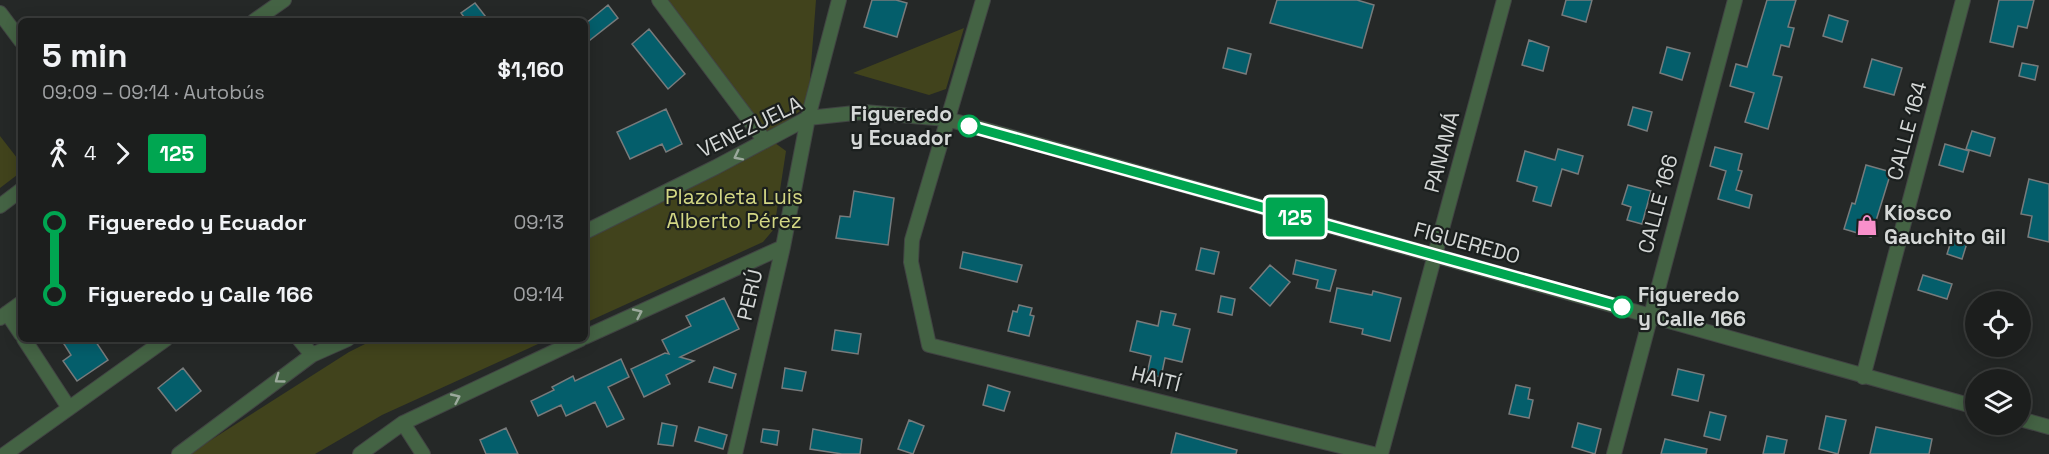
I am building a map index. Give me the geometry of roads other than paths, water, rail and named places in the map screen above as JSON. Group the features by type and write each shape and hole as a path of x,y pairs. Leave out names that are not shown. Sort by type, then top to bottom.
{"street":[{"path":"258,18 284,0"},
{"path":"659,0 765,141"},
{"name":"PERÚ","path":"735,454 783,247 808,118 839,0"},
{"path":"946,119 983,0"},
{"name":"PANAMÁ","path":"1381,454 1504,0"},
{"name":"CALLE 166","path":"1614,454 1735,0"},
{"name":"CALLE 164","path":"1863,377 1963,0"},
{"path":"0,13 18,37"},
{"name":"VENEZUELA","path":"588,230 808,118 864,112 946,119"},
{"name":"FIGUEREDO","path":"946,119 1965,404"},
{"name":"HAITÍ","path":"946,119 912,240 911,262 929,345 1373,454"},
{"path":"0,207 18,192"},
{"path":"588,336 783,247"},
{"path":"18,305 4,316 18,331"},
{"path":"26,342 69,408"},
{"path":"6,454 162,342"},
{"path":"301,342 312,355"},
{"path":"179,454 312,355 341,342"},
{"path":"360,454 403,423 575,342"},
{"path":"2031,422 2049,427"},
{"path":"403,423 423,454"}],"place":[{"name":"Figueredo y Ecuador","path":"969,126"},
{"name":"Kiosco Gauchito Gil","path":"1867,225"},
{"name":"Figueredo y Calle 166","path":"1622,307"}],"park label":[{"name":"Plazoleta Luis Alberto Pérez","path":"734,209"}]}
